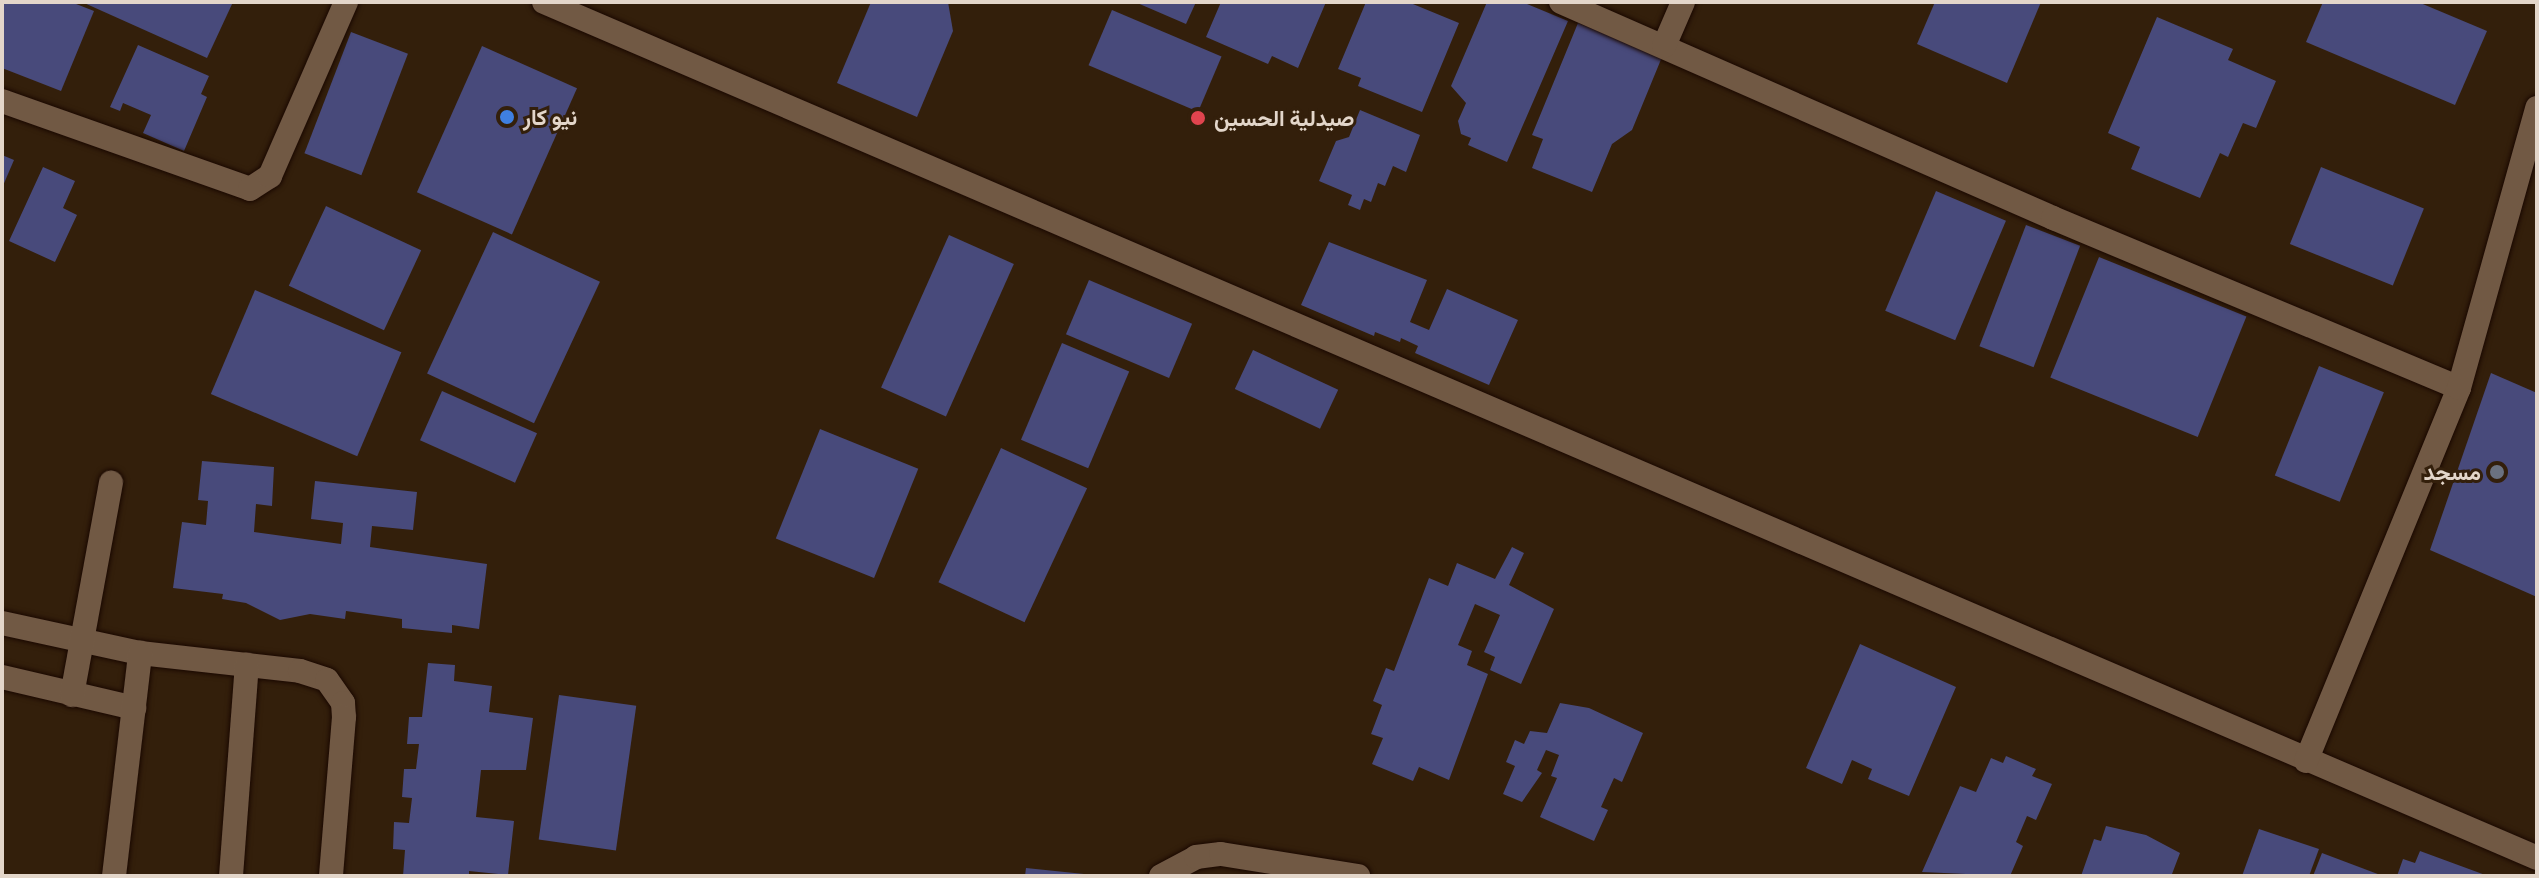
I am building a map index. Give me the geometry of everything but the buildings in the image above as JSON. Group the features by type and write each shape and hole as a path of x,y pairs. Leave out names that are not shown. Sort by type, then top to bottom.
{"street":[{"path":"2,101 250,189 270,176 346,2"},
{"path":"544,2 2537,858"},
{"path":"1561,2 2053,218 2459,388"},
{"path":"1664,46 1683,2"},
{"path":"2306,761 2459,388 2537,108"},
{"path":"72,695 79,642 111,483"},
{"path":"2,623 140,653 314,673 327,680 343,703 331,876"},
{"path":"114,876 140,653"},
{"path":"231,876 247,665"},
{"path":"2,677 134,708"},
{"path":"1161,876 1196,857 1221,854 1358,876"}],"place":[{"name":"نيو كار","path":"507,117"},
{"name":"صيدلية الحسين","path":"1198,118"},
{"name":"مسجد","path":"2497,472"}]}
